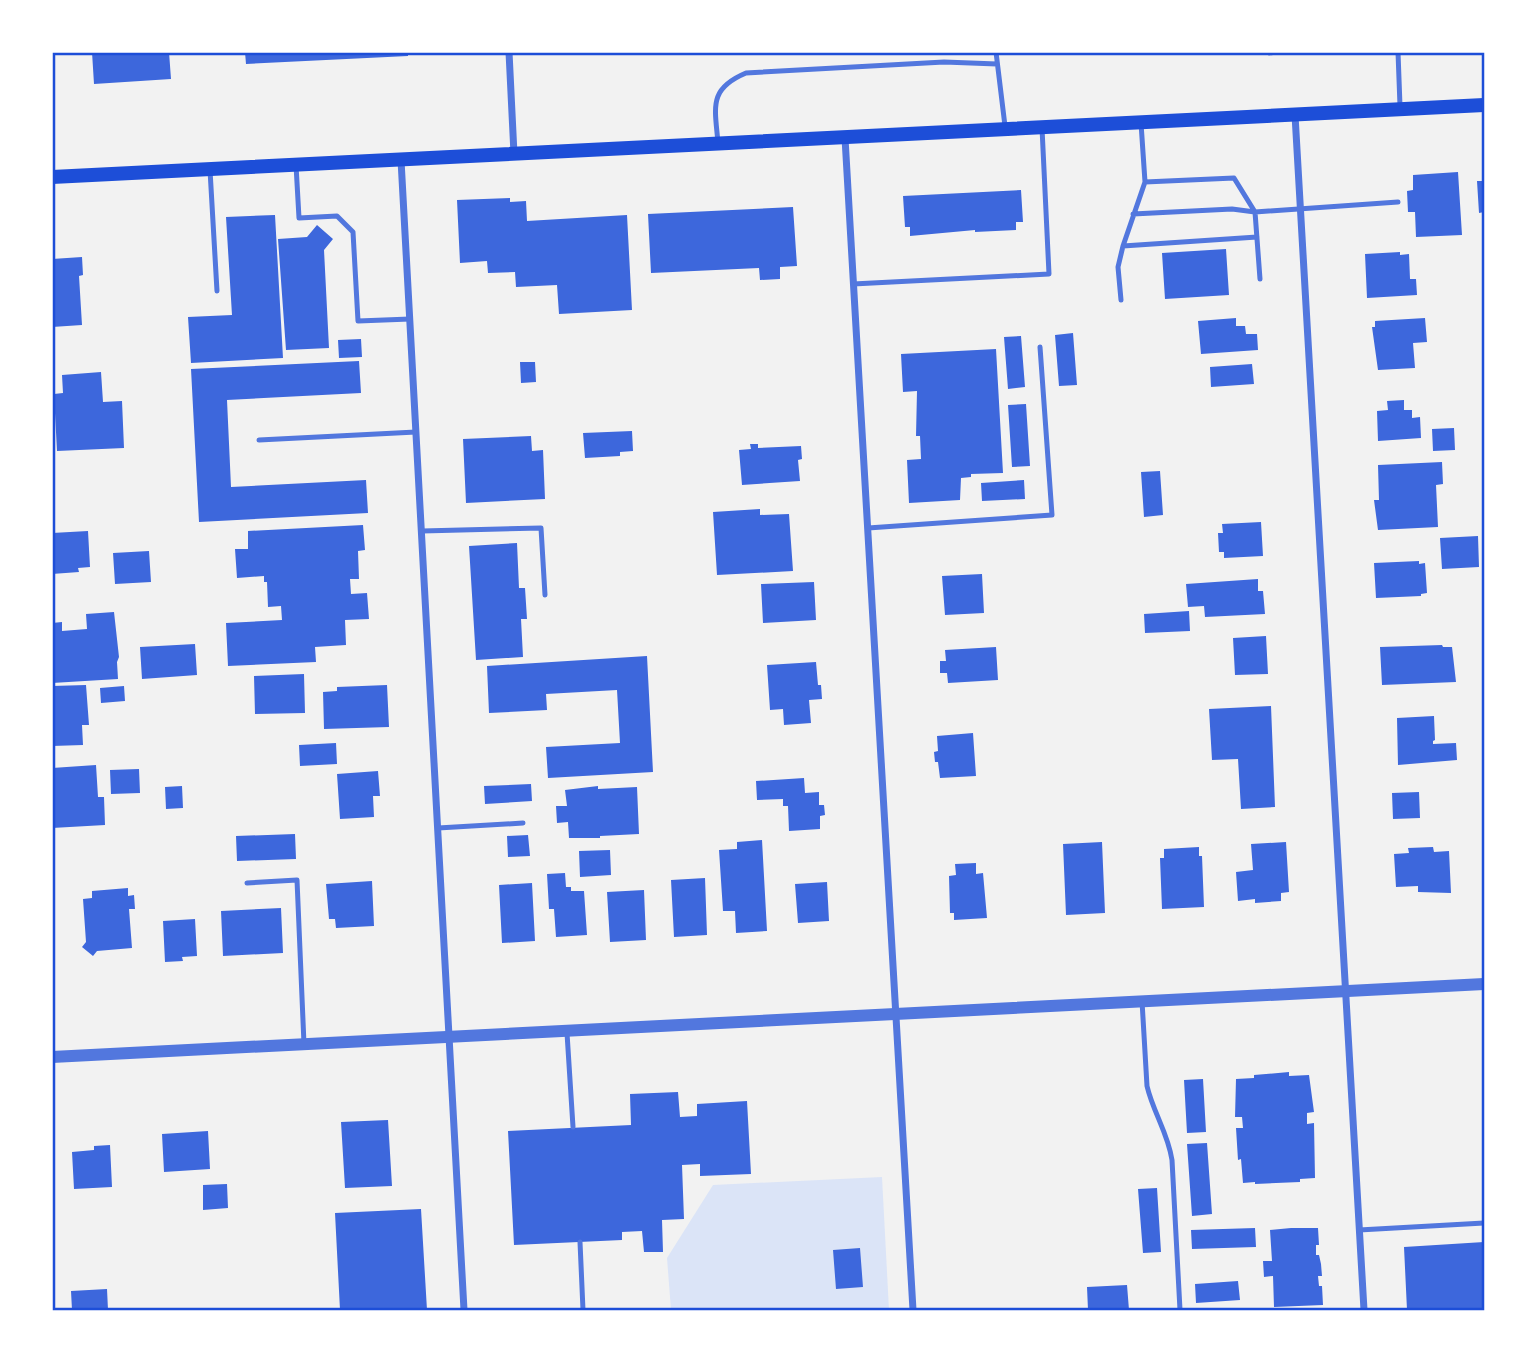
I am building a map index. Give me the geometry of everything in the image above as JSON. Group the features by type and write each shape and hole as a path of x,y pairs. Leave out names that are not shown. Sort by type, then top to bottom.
{"main road":[{"path":"52,177 1485,105"}],"street":[{"path":"509,52 514,154"},
{"path":"1295,115 1364,1311"},
{"path":"845,138 913,1311"},
{"path":"401,160 464,1311"},
{"path":"52,1057 1485,984"}],"lane":[{"path":"996,52 1005,130"},
{"path":"1269,53 1276,52"},
{"path":"1398,52 1401,109"},
{"path":"718,144 715,103 719,90 730,80 746,74 944,62 997,64"},
{"path":"1121,300 1118,267 1145,182 1141,123"},
{"path":"853,284 1049,274 1042,128"},
{"path":"296,165 299,218 337,216 354,232 358,321 410,319"},
{"path":"210,170 216,290"},
{"path":"1145,182 1234,178 1255,212 1260,279"},
{"path":"1133,214 1232,209 1255,212 1398,202"},
{"path":"1123,246 1257,237"},
{"path":"867,528 1052,515 1040,347"},
{"path":"259,440 416,432"},
{"path":"422,531 541,528 545,595"},
{"path":"438,828 523,823"},
{"path":"247,883 296,880 304,1044"},
{"path":"1142,1001 1149,1097 1170,1145 1172,1160 1180,1311"},
{"path":"567,1031 573,1127"},
{"path":"1359,1230 1485,1223"},
{"path":"580,1242 583,1311"}],"shaded area":[{"path":"882,1177 889,1310 671,1310 667,1258 713,1185"}],"building":[{"path":"92,52 169,52 171,79 94,84"},
{"path":"245,52 408,52 408,56 246,64"},
{"path":"1458,172 1462,235 1416,237 1415,212 1408,212 1407,191 1413,190 1413,175"},
{"path":"1477,181 1484,181 1484,212 1479,213"},
{"path":"1021,190 1023,222 1016,222 1016,230 975,230 910,236 910,227 905,227 903,196"},
{"path":"510,198 510,202 526,201 527,221 627,215 632,310 559,314 557,285 516,287 515,272 488,273 487,261 460,263 457,200"},
{"path":"793,207 797,266 780,267 780,279 760,280 759,268 651,273 648,214"},
{"path":"275,215 283,358 191,363 188,317 232,315 226,217"},
{"path":"317,225 333,239 324,250 329,348 286,350 278,239 307,237"},
{"path":"1226,249 1229,295 1165,299 1162,253"},
{"path":"1400,252 1400,255 1409,254 1410,279 1416,279 1417,295 1367,298 1365,254"},
{"path":"82,257 83,275 79,276 82,325 52,327 52,259"},
{"path":"1236,318 1236,326 1245,326 1246,334 1257,334 1258,350 1201,354 1198,321"},
{"path":"1425,318 1427,342 1413,343 1415,368 1378,370 1372,327 1375,327 1375,321"},
{"path":"1073,333 1077,385 1059,386 1055,335"},
{"path":"1021,336 1025,387 1008,389 1004,337"},
{"path":"361,339 362,357 339,358 338,340"},
{"path":"996,349 1003,473 971,474 971,477 961,478 960,500 909,503 907,460 921,459 920,436 916,436 917,391 903,392 901,354"},
{"path":"359,361 361,393 227,400 231,487 366,480 368,513 199,522 191,369"},
{"path":"520,362 535,362 536,382 521,383"},
{"path":"1252,364 1254,384 1211,387 1210,367"},
{"path":"101,372 103,402 122,401 124,448 57,451 54,394 63,393 62,375"},
{"path":"1404,400 1404,410 1412,410 1412,418 1420,417 1421,438 1378,441 1377,411 1388,410 1387,401"},
{"path":"1026,404 1030,466 1012,467 1008,405"},
{"path":"1454,428 1455,450 1433,451 1432,429"},
{"path":"632,431 633,451 620,452 620,456 585,458 583,433"},
{"path":"531,436 532,451 543,450 545,499 466,503 463,439"},
{"path":"750,444 758,444 758,448 801,446 802,459 798,460 800,481 742,485 739,450 751,449"},
{"path":"1442,462 1443,484 1436,485 1438,527 1378,530 1374,500 1379,500 1378,465"},
{"path":"1160,471 1163,515 1144,517 1141,472"},
{"path":"1024,480 1025,499 982,501 981,483"},
{"path":"760,509 760,515 789,514 793,571 717,575 713,512"},
{"path":"1261,522 1263,556 1224,558 1224,552 1219,552 1218,533 1223,533 1222,524"},
{"path":"363,525 365,550 358,551 359,579 350,579 351,594 367,593 369,619 345,620 346,645 315,647 316,662 228,666 226,623 282,620 281,606 268,607 267,582 264,582 264,576 237,578 235,549 248,549 248,531"},
{"path":"88,531 90,567 78,568 79,572 52,574 52,533"},
{"path":"1478,536 1479,567 1442,569 1440,538"},
{"path":"517,543 519,588 525,588 527,619 521,619 523,657 476,660 469,546"},
{"path":"149,551 151,582 115,584 113,553"},
{"path":"1419,561 1419,564 1425,563 1427,593 1421,596 1376,598 1374,563"},
{"path":"982,574 984,613 945,615 942,576"},
{"path":"1258,579 1258,591 1263,591 1265,614 1205,617 1204,606 1188,607 1186,584"},
{"path":"814,582 816,620 763,623 761,584"},
{"path":"1189,611 1190,631 1145,633 1144,614"},
{"path":"114,612 119,657 118,679 52,683 52,623 62,622 62,631 87,629 86,614"},
{"path":"1266,636 1268,674 1235,675 1233,638"},
{"path":"195,644 197,675 142,679 140,647"},
{"path":"996,647 998,680 948,683 947,673 940,673 940,661 946,661 945,650"},
{"path":"1380,647 1452,647 1456,682 1382,685"},
{"path":"647,656 653,772 548,778 546,747 620,743 617,690 546,694 547,710 489,713 487,666"},
{"path":"816,662 822,699 809,700 811,723 784,725 783,709 770,710 767,665"},
{"path":"304,674 305,713 255,714 254,676"},
{"path":"86,685 89,725 82,725 83,745 52,746 52,686"},
{"path":"387,685 389,727 324,729 323,692 337,691 337,687"},
{"path":"124,686 125,701 101,703 100,688"},
{"path":"1271,706 1275,807 1241,809 1238,759 1212,760 1209,709"},
{"path":"1434,716 1433,744 1456,743 1457,760 1398,765 1397,718"},
{"path":"973,733 976,776 940,778 934,752 938,751 937,736"},
{"path":"336,743 337,764 300,766 299,745"},
{"path":"96,765 98,797 104,797 105,825 52,828 52,768"},
{"path":"139,769 140,793 111,794 110,770"},
{"path":"378,771 380,796 373,796 374,817 340,819 337,774"},
{"path":"804,778 805,793 819,792 819,805 824,805 825,815 820,816 820,829 789,831 788,806 783,806 783,799 757,800 756,781"},
{"path":"531,784 532,801 485,804 484,786"},
{"path":"182,786 183,808 166,809 165,787"},
{"path":"598,786 598,789 637,787 639,834 569,838 568,822 557,823 556,806 567,806 565,790"},
{"path":"1419,792 1420,818 1393,819 1392,793"},
{"path":"295,834 296,859 237,861 236,836"},
{"path":"528,835 530,856 508,857 507,836"},
{"path":"762,840 767,931 736,933 735,911 723,911 719,850 737,849 737,842"},
{"path":"1102,842 1105,913 1066,915 1063,844"},
{"path":"1286,842 1289,892 1281,893 1281,901 1238,901 1236,872 1253,870 1251,844"},
{"path":"1199,847 1199,856 1202,856 1204,907 1162,909 1160,858 1164,858 1164,849"},
{"path":"1433,847 1434,852 1449,851 1451,893 1418,892 1418,886 1396,887 1394,854 1409,853 1408,848"},
{"path":"610,850 611,875 580,877 579,851"},
{"path":"976,863 976,874 983,873 987,918 954,920 954,913 950,913 949,876 956,875 955,864"},
{"path":"565,873 566,887 571,887 571,891 584,891 587,935 556,937 554,909 549,909 547,874"},
{"path":"705,878 707,935 674,937 671,880"},
{"path":"372,881 374,926 336,928 335,919 329,919 326,884"},
{"path":"827,882 829,921 798,923 795,884"},
{"path":"532,883 535,941 502,943 499,885"},
{"path":"128,888 128,896 134,895 135,909 129,909 132,948 97,951 93,956 82,947 86,942 83,899 92,898 92,891"},
{"path":"644,890 646,940 610,942 607,892"},
{"path":"281,908 283,953 223,956 221,911"},
{"path":"195,919 197,956 182,957 183,961 165,962 163,921"},
{"path":"1289,1072 1289,1076 1309,1075 1314,1112 1307,1113 1307,1124 1314,1123 1315,1178 1300,1179 1300,1182 1243,1183 1236,1128 1243,1128 1242,1117 1235,1117 1236,1079"},
{"path":"1203,1079 1206,1132 1187,1133 1184,1080"},
{"path":"678,1092 680,1117 697,1116 697,1104 747,1101 751,1174 700,1176 700,1164 682,1165 684,1219 662,1220 663,1252 644,1252 642,1231 622,1232 622,1240 514,1245 508,1131 631,1125 630,1094"},
{"path":"388,1120 392,1186 345,1188 341,1122"},
{"path":"208,1131 210,1169 164,1172 162,1134"},
{"path":"1207,1143 1212,1214 1192,1216 1187,1144"},
{"path":"110,1145 112,1187 74,1189 72,1152"},
{"path":"227,1184 228,1208 203,1210 203,1185"},
{"path":"1157,1188 1161,1252 1143,1253 1138,1189"},
{"path":"421,1209 427,1310 340,1310 335,1213"},
{"path":"1255,1228 1256,1247 1192,1249 1191,1230"},
{"path":"1318,1228 1319,1245 1316,1245 1316,1255 1319,1255 1321,1264 1322,1276 1318,1276 1319,1286 1322,1286 1323,1305 1274,1307 1273,1276 1264,1277 1263,1261 1272,1261 1270,1230"},
{"path":"1484,1242 1484,1310 1407,1310 1404,1247"},
{"path":"860,1248 863,1287 836,1289 833,1250"},
{"path":"1238,1281 1240,1300 1196,1303 1195,1284"},
{"path":"1127,1285 1129,1310 1088,1310 1087,1287"},
{"path":"107,1289 108,1310 72,1310 71,1291"}]}
